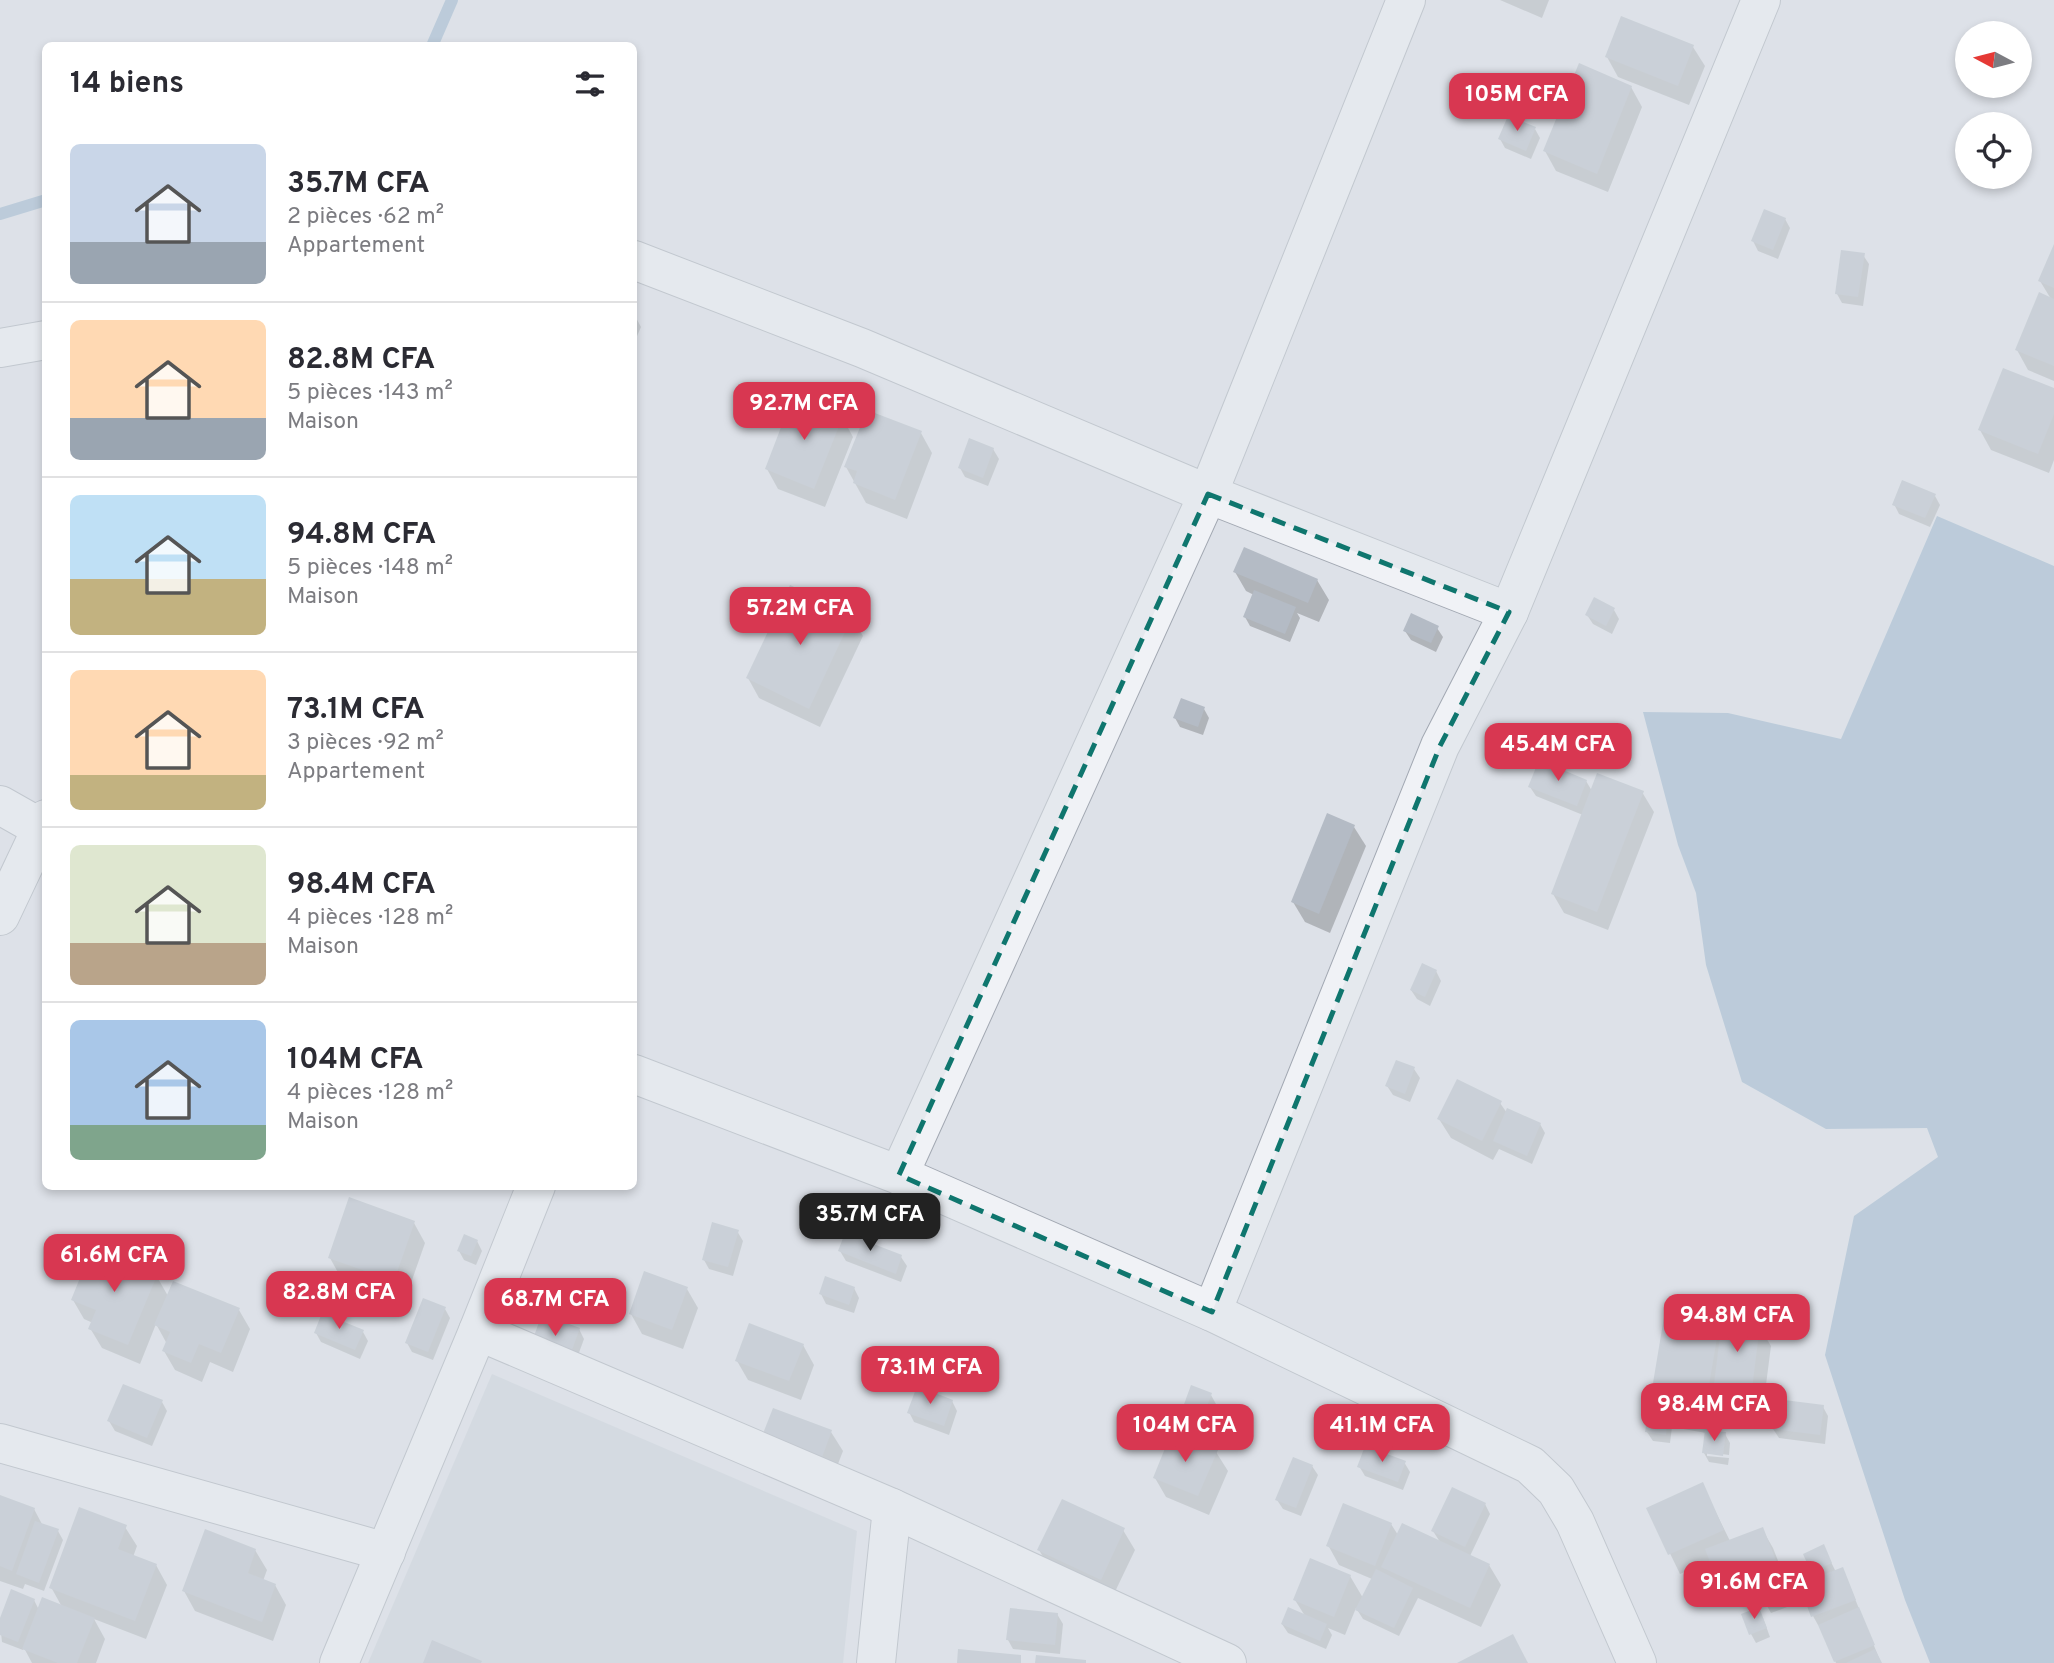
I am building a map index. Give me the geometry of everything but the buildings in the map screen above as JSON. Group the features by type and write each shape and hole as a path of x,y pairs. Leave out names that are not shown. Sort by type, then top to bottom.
{"street":[{"path":"899,1175 1208,494 1406,0"},
{"path":"1212,1312 1440,746 1509,612 1761,0"},
{"path":"637,261 862,348 1208,494 1509,612"},
{"path":"0,348 42,341"},
{"path":"0,805 42,825"},
{"path":"0,916 42,830"},
{"path":"637,1075 899,1175 1212,1312 1530,1465 1556,1490 1575,1522 1637,1663"},
{"path":"339,1663 534,1190"},
{"path":"478,1331 892,1508 1190,1655 1227,1663"},
{"path":"0,1443 386,1552"},
{"path":"876,1663 892,1508"}],"highlighted area":[{"path":"1208,494 1509,612 1440,746 1212,1312 899,1175"}],"shaded area":[{"path":"492,1374 857,1531 843,1663 368,1663"}],"water":[{"path":"1937,516 2054,566 2054,1663 1930,1663 1905,1600 1825,1355 1854,1216 1938,1157 1927,1128 1826,1129 1742,1082 1706,965 1696,893 1678,845 1643,712 1728,713 1841,739"}],"waterway":[{"path":"434,42 452,0"},
{"path":"0,214 42,201"}]}
